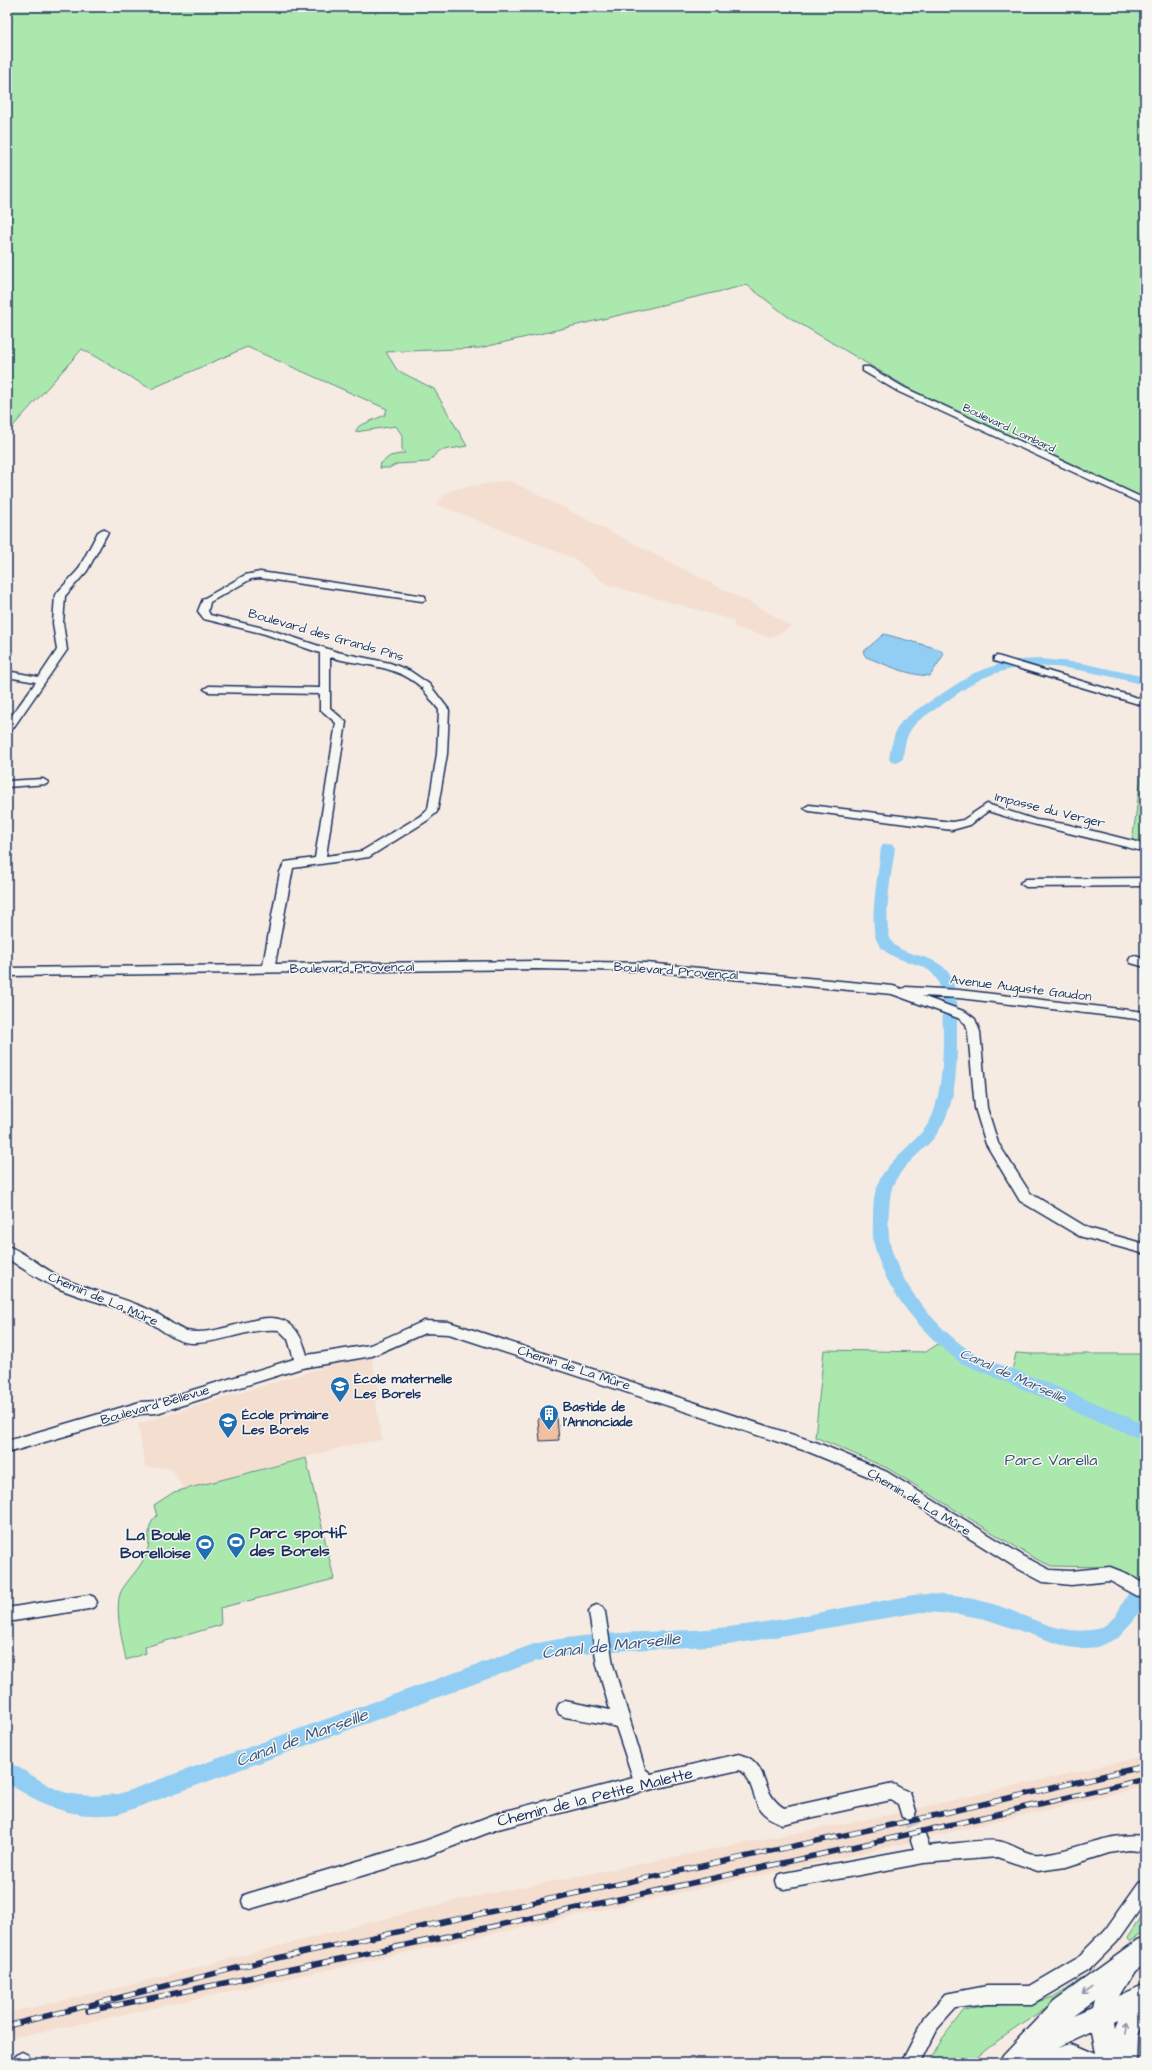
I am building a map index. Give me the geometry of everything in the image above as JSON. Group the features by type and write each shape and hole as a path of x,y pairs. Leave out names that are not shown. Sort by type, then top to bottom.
{"street":[{"name":"Boulevard Lombard","path":"866,369 933,404 1145,502"},
{"path":"7,729 12,716 42,680 62,650 58,623 60,595 82,571 103,532"},
{"name":"Boulevard des Grands Pins","path":"268,969 286,872 289,865 299,862 321,861 364,854 424,818 433,810 442,754 444,710 425,686 406,673 387,665 325,652 268,632 208,617 203,611 206,601 248,576 260,575 422,598"},
{"path":"321,861 320,855 341,722 325,709 325,652"},
{"path":"997,658 1029,669 1145,703"},
{"path":"7,674 42,680"},
{"path":"209,689 325,691"},
{"path":"7,784 43,782"},
{"name":"Impasse du Verger","path":"810,808 952,826 966,823 987,807 1035,823 1065,828 1145,848"},
{"path":"1026,883 1145,882"},
{"name":"Boulevard Provençal","path":"7,972 536,965 646,967 893,990"},
{"name":"Avenue Auguste Gaudon","path":"893,990 933,998 959,994 1145,1016"},
{"path":"933,998 971,1022 974,1032 981,1108 992,1144 1025,1197 1084,1232 1145,1248"},
{"name":"Chemin de La Mûre","path":"7,1251 29,1266 72,1288 153,1317 174,1332 190,1337 209,1336 268,1324 288,1328 292,1333 302,1362 372,1350 424,1327 449,1328 814,1447 882,1476 1014,1559 1048,1577 1071,1578 1110,1574 1123,1579 1145,1593"},
{"name":"Boulevard Bellevue","path":"7,1446 140,1408 157,1407 243,1378 302,1362"},
{"path":"7,1441 23,1441"},
{"path":"7,1615 89,1602"},
{"path":"597,1612 602,1652 622,1722 639,1774 649,1782"},
{"path":"565,1709 606,1716 622,1722"},
{"name":"Chemin de la Petite Malette","path":"250,1901 425,1849 498,1821 649,1782 739,1762 747,1764 752,1770 765,1802 771,1809 782,1816 798,1814 893,1792 904,1799 908,1811"},
{"path":"784,1881 921,1848 997,1849 1038,1863 1066,1859 1109,1845 1129,1842 1145,1844"},
{"path":"910,2063 931,2023 951,2000 987,1995 1032,1995 1082,1965 1111,1936 1145,1888"},
{"path":"1111,2063 1107,2051 1104,2014 1108,1990 1137,1955"},
{"path":"1011,2063 1062,2009 1137,1955"},
{"path":"1011,2063 1055,2035 1144,1997"},
{"path":"1125,2063 1124,2042 1129,2019 1144,1997"},
{"path":"1046,2063 1070,2055 1090,2063"}],"shaded area":[{"path":"504,481 513,482 768,612 791,627 771,637 735,628 733,620 606,584 575,559 436,504 450,490"},
{"name":"École primaire Les Borels","path":"371,1356 381,1398 376,1401 376,1405 382,1440 351,1445 184,1489 171,1468 145,1467 138,1424 331,1365"},
{"path":"1145,1756 1145,1787 925,1838 915,1809"},
{"path":"902,1812 912,1842 57,2029 7,2038 7,2013 121,1987 457,1900"}],"green space":[{"path":"7,7 1145,7 1145,498 910,389 787,316 747,285 480,348 386,352 397,370 434,389 467,446 438,451 429,462 397,464 389,468 380,468 379,465 390,456 405,453 402,449 402,435 396,426 355,432 359,426 385,415 387,409 247,347 151,389 82,349 7,433"},
{"path":"1145,747 1145,846 1132,843"},
{"name":"Parc Varella","path":"944,1340 967,1358 1011,1376 1016,1353 1145,1354 1145,1589 1109,1567 1051,1566 1034,1558 887,1468 815,1437 824,1350 926,1352"},
{"name":"Parc sportif des Borels","path":"306,1458 334,1579 220,1608 221,1625 145,1647 146,1653 126,1660 119,1623 118,1603 123,1588 142,1562 147,1552 151,1524 157,1516 154,1505 174,1492"},
{"path":"1145,1911 1145,1931 1129,1942 1127,1938"},
{"path":"1081,1979 1079,1985 993,2044 970,2063 929,2063 942,2039 964,2010 988,2005 1031,2004 1055,1996"}],"water":[{"path":"884,634 939,649 944,654 930,676 905,672 866,657 863,652"}],"building":[{"name":"Bastide de l'Annonciade","path":"557,1418 559,1440 540,1441 538,1419"}],"waterway":[{"name":"Canal de Marseille","path":"896,759 899,737 902,730 912,719 978,676 999,668 1041,662 1082,667 1145,681"},
{"name":"Canal de Marseille","path":"888,848 881,920 883,938 888,947 897,952 928,963 938,969 945,978 948,992 949,1021 948,1072 944,1103 940,1115 929,1133 899,1164 887,1181 884,1189 882,1197 881,1236 883,1249 888,1263 905,1294 917,1310 942,1337 967,1358 1111,1417 1145,1433"},
{"name":"Canal de Marseille","path":"7,1772 47,1795 72,1804 85,1806 119,1804 534,1653 555,1648 610,1642 728,1636 921,1603 948,1604 976,1608 1007,1617 1052,1634 1083,1640 1097,1638 1111,1632 1116,1628 1130,1611 1145,1585"}],"tunnel":[{"path":"908,1811 919,1840"}],"railway":[{"path":"7,2026 268,1960 928,1817 1145,1766"},
{"path":"88,2011 617,1900 881,1841 1145,1779"}],"place":[{"name":"École maternelle Les Borels","path":"340,1403"},
{"name":"Bastide de l'Annonciade","path":"549,1431"},
{"name":"École primaire Les Borels","path":"228,1439"},
{"name":"Parc sportif des Borels","path":"236,1559"},
{"name":"La Boule Borelloise","path":"205,1561"}]}
